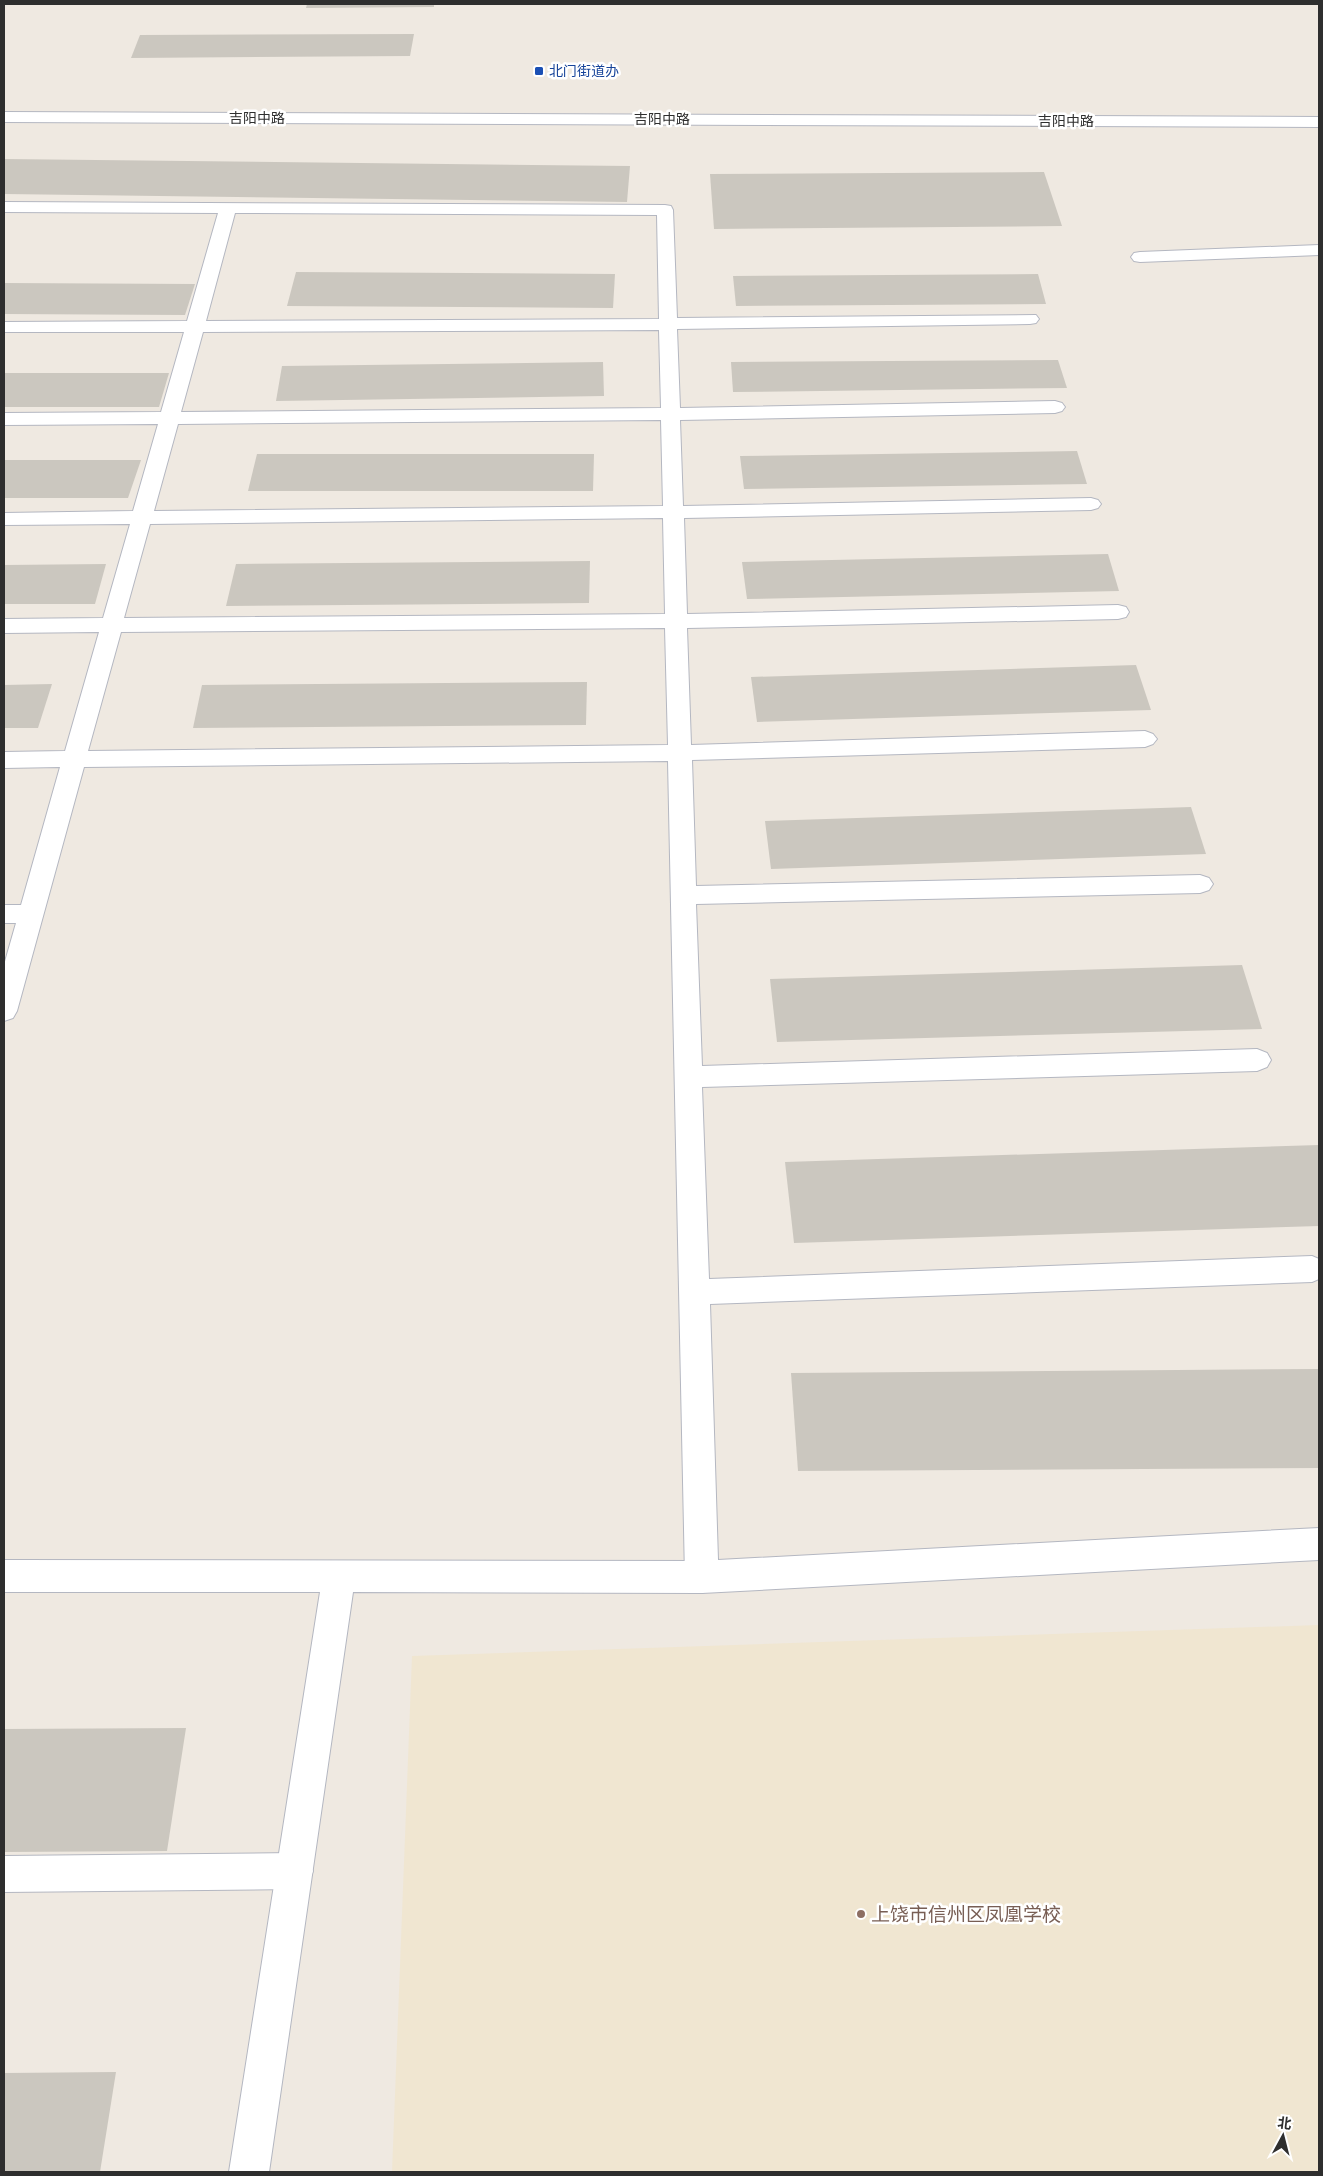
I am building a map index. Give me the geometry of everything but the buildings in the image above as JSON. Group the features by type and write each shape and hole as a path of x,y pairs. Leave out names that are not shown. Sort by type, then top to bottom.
{"main road":[{"name":"吉阳中路","path":"4,116 1319,122"},
{"path":"4,207 665,210 702,1576"},
{"path":"4,1011 228,208"},
{"path":"1140,257 1319,250"},
{"path":"4,327 668,324 1030,319"},
{"path":"4,419 671,414 1055,407"},
{"path":"4,518 673,512 1091,504"},
{"path":"4,626 676,621 1118,612"},
{"path":"4,760 679,753 1145,739"},
{"path":"683,896 1200,884"},
{"path":"4,914 31,914"},
{"path":"688,1077 1257,1060"},
{"path":"694,1292 1312,1269"},
{"path":"4,1576 702,1576 1319,1544"},
{"path":"250,2172 339,1576"},
{"path":"4,1874 295,1871"}],"shaded area":[{"name":"上饶市信州区凤凰学校","path":"1319,1625 1319,2172 392,2172 412,1656"}],"place":[{"name":"北门街道办","path":"539,71"},
{"name":"上饶市信州区凤凰学校","path":"861,1914"}]}
